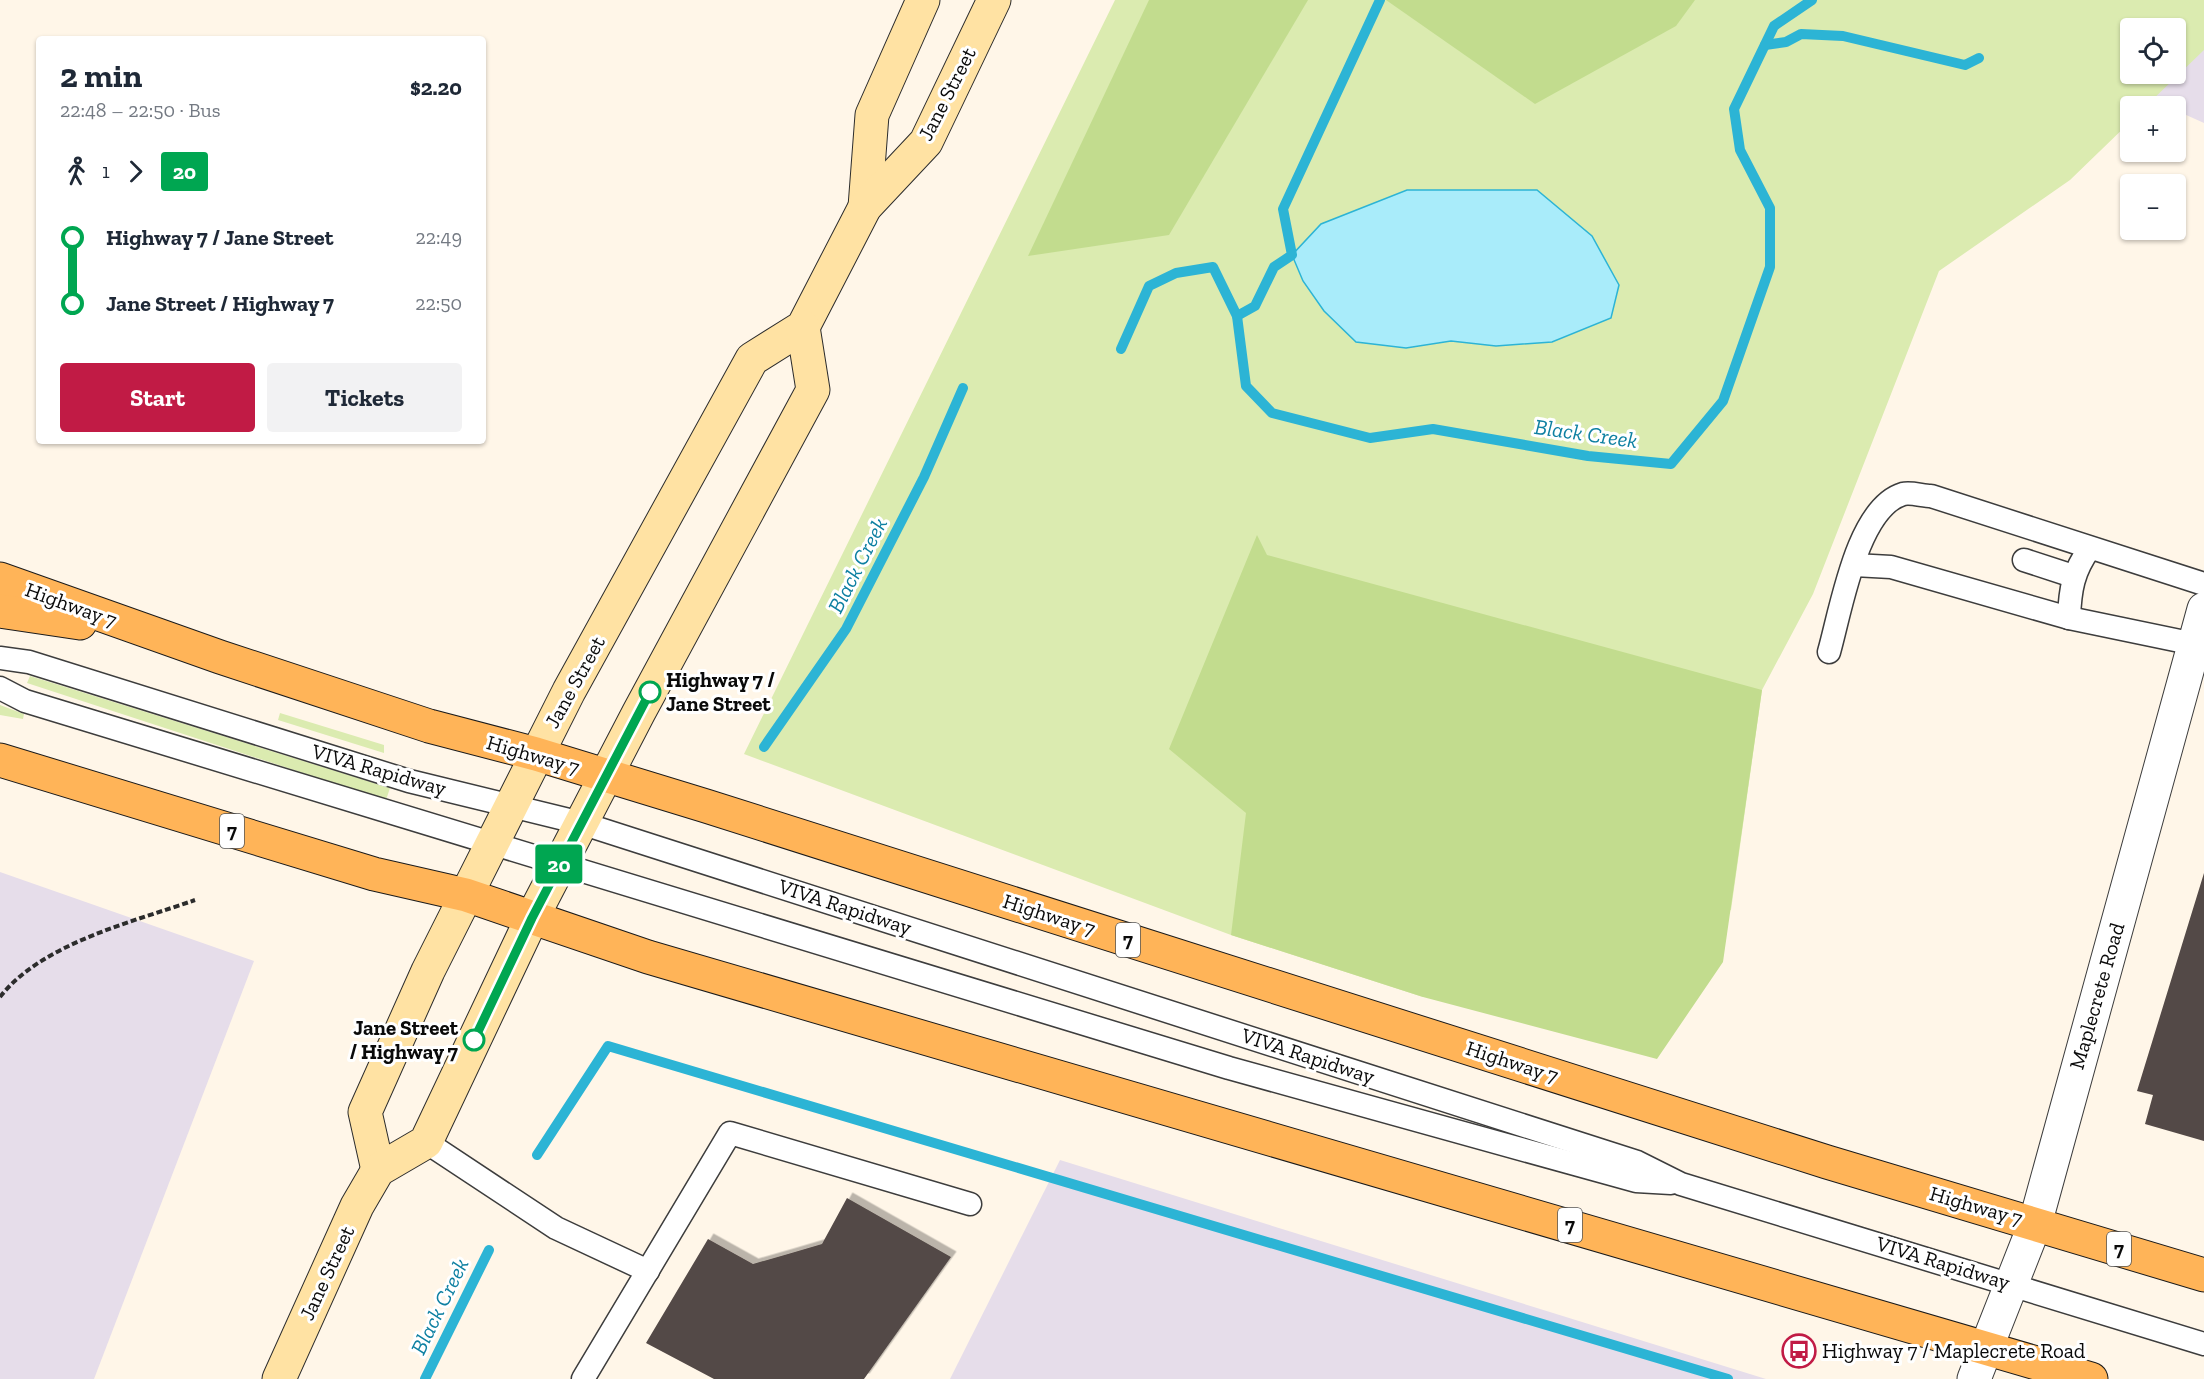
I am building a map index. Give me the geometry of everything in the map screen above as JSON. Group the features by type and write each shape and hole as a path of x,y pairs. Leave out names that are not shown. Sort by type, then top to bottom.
{"main road":[{"name":"Jane Street","path":"865,207 872,115 923,0"},
{"name":"Jane Street","path":"378,1170 365,1112 465,895 536,754 752,359 803,327 865,207 926,142 994,0"},
{"path":"426,1142 532,918 605,776 813,390 803,327"},
{"name":"Highway 7","path":"0,579 153,634 429,726 536,754 1827,1162 2204,1275"},
{"path":"0,611 153,634"},
{"name":"7","path":"0,760 374,874 465,895 648,957 1988,1347 2091,1379"},
{"name":"Jane Street","path":"279,1379 357,1206 378,1170 426,1142"}],"street":[{"name":"Maplecrete Road","path":"1974,1379 2035,1224 2200,644 2204,609"}],"lane":[{"path":"1829,652 1854,564 1869,524 1882,506 1904,494 1931,496 2204,584"},
{"path":"2069,618 2073,576 2090,548"},
{"path":"2024,560 2073,576"},
{"path":"1854,564 1891,567 2069,618 2200,644"},
{"name":"VIVA Rapidway","path":"0,658 29,662 409,781 581,823 1637,1162 1682,1184 2204,1344"},
{"name":"VIVA Rapidway","path":"0,688 25,700 1229,1068 1636,1181 1682,1184"},
{"path":"584,1379 730,1133 970,1204"},
{"path":"426,1142 556,1228 648,1270"}],"path":[{"path":"0,997 13,980 68,946 195,900"}],"shaded area":[{"path":"2204,0 2204,123 2186,115 2186,96 2143,96 2090,73 2120,73 2120,84 2186,84 2185,18"},
{"path":"0,872 254,961 94,1379 0,1379"},
{"path":"1060,1160 1766,1379 950,1379"}],"green space":[{"path":"1115,0 2204,0 2204,50 2186,67 2186,18 2120,18 2120,84 2169,84 2156,96 2120,96 2120,132 2070,180 1939,271 1813,594 1762,690 1731,910 1423,997 1231,935 744,754"},
{"path":"1149,0 1308,0 1169,235 1028,256"},
{"path":"1386,0 1695,0 1676,26 1535,104"},
{"path":"1257,535 1267,555 1762,690 1723,962 1657,1059 1423,997 1231,935 1246,813 1169,749"},
{"path":"30,676 390,788 386,800 27,683"},
{"path":"0,705 24,714 23,719 0,715"},
{"path":"280,713 384,745 384,753 278,720"}],"water":[{"path":"1407,190 1537,190 1592,236 1619,285 1611,318 1552,342 1496,346 1451,341 1406,348 1356,342 1324,311 1303,281 1292,255 1321,224"}],"building":[{"path":"2204,873 2204,1141 2145,1124 2153,1095 2137,1091"},
{"path":"847,1198 951,1257 864,1379 714,1379 646,1343 708,1239 753,1264 822,1244"}],"waterway":[{"path":"1237,316 1255,306 1274,267 1292,255 1283,209 1380,0"},
{"name":"Black Creek","path":"1121,349 1149,286 1176,273 1213,267 1237,316 1246,386 1272,413 1370,438 1433,429 1588,456 1671,464 1723,401 1770,267 1770,208 1740,150 1734,109 1774,26 1812,0"},
{"path":"1765,45 1786,42 1801,34 1843,36 1965,65 1979,58"},
{"name":"Black Creek","path":"764,747 846,629 924,477 963,388"},
{"path":"537,1155 608,1046 1728,1379"},
{"name":"Black Creek","path":"425,1379 489,1250"}],"bus line":[{"name":"20","path":"474,1040 532,918 650,692"}],"place":[{"name":"Highway 7 / Jane Street","path":"650,692"},
{"name":"Jane Street / Highway 7","path":"474,1040"},
{"name":"Highway 7 / Maplecrete Road","path":"1799,1351"}]}
